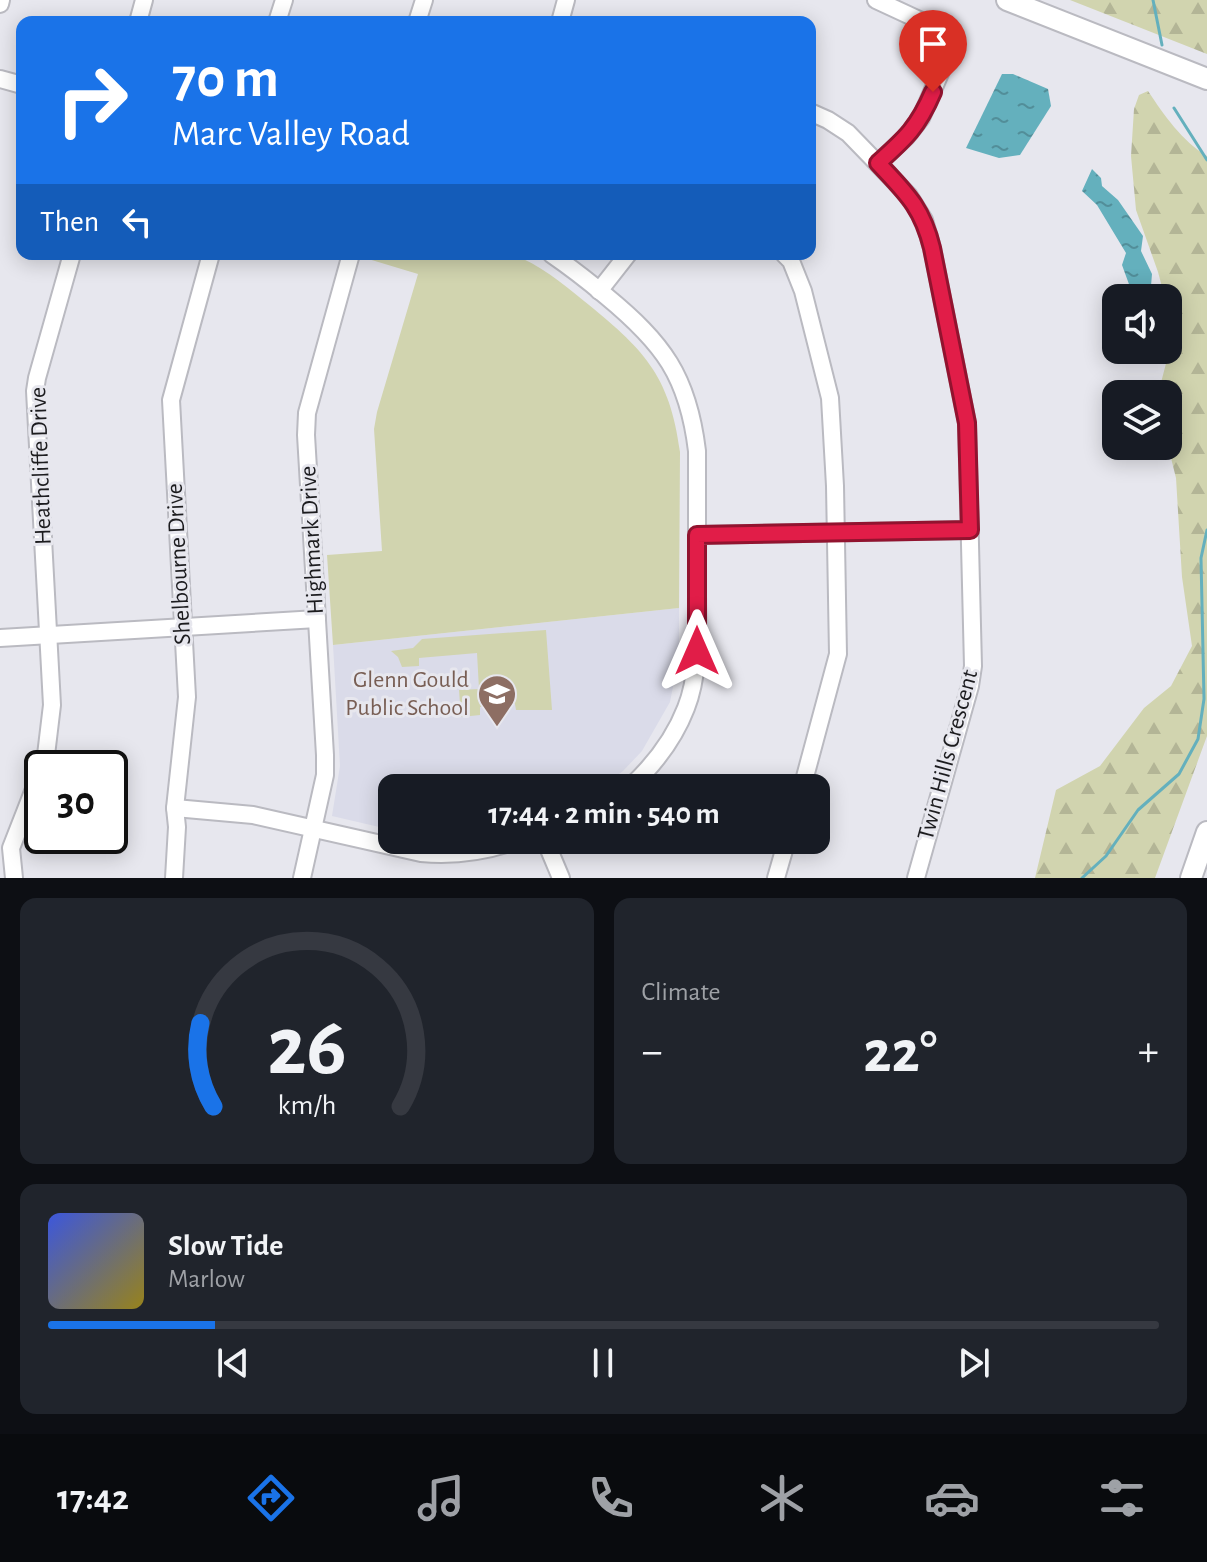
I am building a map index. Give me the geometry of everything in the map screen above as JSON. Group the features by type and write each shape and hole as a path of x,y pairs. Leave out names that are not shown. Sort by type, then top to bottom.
{"main road":[{"path":"1007,0 1207,79"},
{"path":"1191,878 1207,832"}],"street":[{"path":"876,0 945,32 952,45 921,118 878,163"},
{"name":"Twin Hills Crescent","path":"816,115 848,133 909,196 924,220 967,423 972,678 916,878"},
{"name":"Heathcliffe Drive","path":"14,878 11,848 38,779 49,736 52,705 35,391 70,260"},
{"name":"Shelbourne Drive","path":"174,878 175,808 187,697 171,400 209,260"},
{"name":"Highmark Drive","path":"302,878 325,765 307,413 349,260"},
{"path":"559,260 648,332 682,386 692,418 697,451 697,651 688,700 678,725 663,751 644,774"},
{"path":"599,291 623,260"},
{"path":"790,260 803,291 830,398 836,533 838,654 806,774"},
{"path":"697,535 970,530"},
{"path":"0,638 317,619"},
{"path":"175,808 253,815 378,844"},
{"path":"551,854 561,878"},
{"path":"776,878 783,854"}],"shaded area":[{"name":"Glenn Gould Public School","path":"679,608 679,656 670,702 642,751 619,774 378,774 378,827 332,816 340,766 333,645"}],"green space":[{"path":"1070,0 1207,0 1207,54"},
{"path":"1148,91 1182,135 1207,156 1207,736 1155,878 1035,878 1056,790 1100,766 1144,708 1171,686 1192,646 1182,577 1176,478 1172,460 1182,460 1182,380 1162,380 1166,364 1182,364 1182,284 1161,284 1136,210 1131,156 1134,109 1139,95"},
{"path":"372,260 525,260 558,281 622,333 650,365 669,402 680,452 679,608 333,645 327,555 382,551 374,429 418,274"},
{"path":"546,630 552,710 516,710 515,704 480,707 480,715 461,717 459,690 479,689 477,653 419,658 419,666 402,667 391,651 413,648 422,639"}],"water":[{"path":"1002,74 1013,74 1048,89 1051,106 1020,155 999,158 966,148"},
{"path":"1092,169 1143,236 1141,251 1152,274 1151,284 1129,284 1122,265 1126,253 1097,205 1082,191"}],"waterway":[{"path":"1153,0 1162,45"},
{"path":"1174,108 1207,160"},
{"path":"1082,878 1106,856 1138,810 1179,774 1198,739 1204,699 1201,558 1207,530"}],"place":[{"name":"Glenn Gould Public School","path":"497,728"}],"route":[{"path":"697,651 697,535 970,530 967,423 932,248 918,208 878,163 915,127 933,92"}]}
